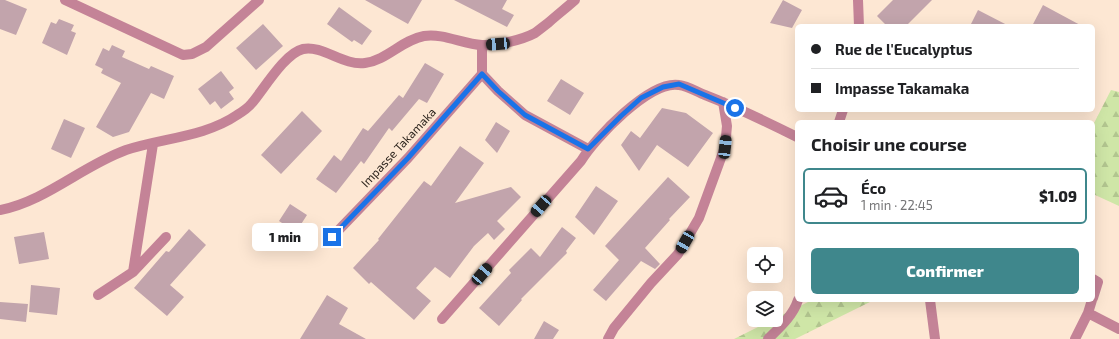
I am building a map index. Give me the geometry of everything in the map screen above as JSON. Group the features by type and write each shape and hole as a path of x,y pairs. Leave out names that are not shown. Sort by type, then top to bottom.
{"street":[{"path":"66,0 183,55 192,54 206,48 259,0"},
{"path":"0,210 31,200 102,160 127,150 180,136 198,133 219,125 236,116 251,104 290,56 303,49 317,50 349,63 366,63 383,57 411,40 425,36 482,45 505,43 535,33 575,0"},
{"path":"858,0 858,24"},
{"path":"482,45 482,74 498,91 525,115 588,149"},
{"name":"Impasse Takamaka","path":"332,237 408,158 482,74"},
{"path":"442,318 581,161 588,149 641,98 663,87 679,84 723,102 795,136"},
{"path":"608,339 614,328 651,283 678,254 699,218 725,147 727,126 723,102"},
{"path":"133,272 152,144"},
{"path":"98,295 133,272 166,237"},
{"path":"768,339 784,324 797,302"},
{"path":"930,302 935,339"},
{"path":"1075,339 1092,302"},
{"path":"1088,313 1119,329"}],"green space":[{"path":"1111,90 1119,92 1119,206 1095,195 1095,121"},
{"path":"808,302 870,302 795,339 734,339 758,327 783,327 783,314"}],"building":[{"path":"0,0 5,0 27,9 16,35 0,29"},
{"path":"365,0 422,0 408,24"},
{"path":"454,0 507,0 502,9 514,15 507,27"},
{"path":"783,0 802,10 792,28 770,23"},
{"path":"893,0 932,0 908,24 885,24 877,16"},
{"path":"1043,5 1078,24 1033,24"},
{"path":"339,7 372,31 362,45 354,40 352,42 327,24"},
{"path":"978,10 1005,24 971,24"},
{"path":"59,19 74,25 71,31 76,33 67,55 42,43 51,22 56,24"},
{"path":"263,24 283,46 256,70 236,48"},
{"path":"112,45 125,51 122,57 149,69 151,66 174,76 164,99 151,93 129,132 113,137 96,127 121,83 101,73 103,69 95,65 103,48 109,51"},
{"path":"425,63 444,74 427,103 419,99 392,131 389,128 364,164 361,161 336,193 316,179 334,155 341,161 363,128 368,131 399,95 403,98"},
{"path":"221,71 234,88 229,92 234,99 221,109 215,101 210,105 198,89"},
{"path":"561,79 584,93 570,115 547,101"},
{"path":"662,108 686,113 713,133 688,167 657,145 639,171 621,145 631,131 640,138"},
{"path":"302,111 322,131 281,174 261,155"},
{"path":"64,119 85,128 71,158 51,149"},
{"path":"496,122 510,131 497,153 485,140"},
{"path":"460,146 484,163 455,203 511,187 521,197 497,221 505,229 494,240 488,233 474,246 450,278 435,267 416,288 431,301 414,320 371,282 369,284 353,268 379,240 378,239 424,181 431,186"},
{"path":"668,177 690,197 645,248 660,264 655,269 641,261 606,301 593,290 619,260 605,246"},
{"path":"596,186 618,201 594,235 575,217"},
{"path":"290,204 307,215 296,232 279,221"},
{"path":"562,227 576,238 566,251 567,253 521,299 522,300 499,326 479,308 511,273 509,270 531,248 540,257"},
{"path":"189,229 206,245 170,285 184,297 167,316 134,288 166,251 169,252"},
{"path":"44,232 49,259 19,264 14,237"},
{"path":"31,285 60,288 57,315 29,312"},
{"path":"327,295 348,308 339,324 366,339 300,339"},
{"path":"0,302 28,304 26,322 0,319"},
{"path":"544,321 559,330 553,339 534,339"}],"route":[{"path":"332,237 408,158 482,74 498,91 525,115 588,149 641,98 663,87 679,84 735,108"}]}
